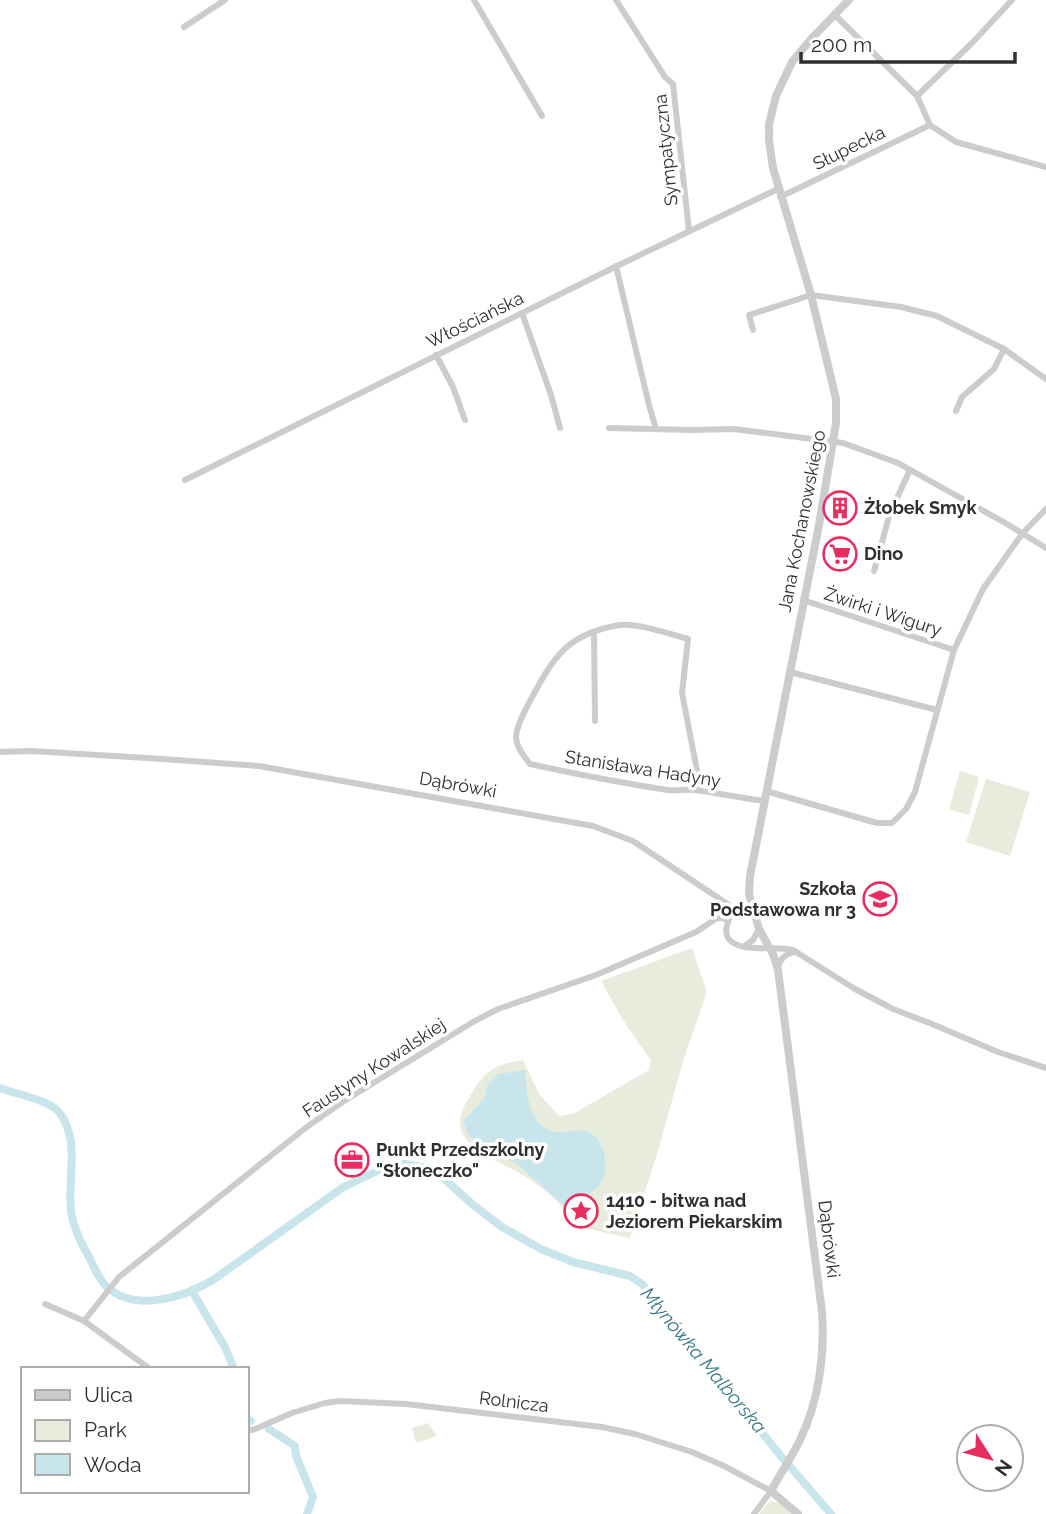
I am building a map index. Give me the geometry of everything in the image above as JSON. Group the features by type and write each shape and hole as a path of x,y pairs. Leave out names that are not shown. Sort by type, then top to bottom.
{"street":[{"path":"184,27 225,0"},
{"path":"474,0 542,116"},
{"name":"Sympatyczna","path":"616,0 665,77 673,84 689,231"},
{"name":"Jana Kochanowskiego","path":"759,929 749,894 751,869 821,514 836,424 836,400 811,295 770,155 770,117 776,96 792,62 849,0"},
{"path":"917,96 1012,0"},
{"path":"834,14 917,96 930,125 956,142 1046,167"},
{"name":"Słupecka","path":"779,193 930,125"},
{"name":"Włościańska","path":"185,480 616,266 689,231 779,193"},
{"path":"616,266 656,429"},
{"path":"753,330 749,315 811,295 901,307 937,316 1004,349 1046,379"},
{"path":"522,313 560,428"},
{"path":"956,411 962,397 994,369 1004,349"},
{"path":"436,355 466,420"},
{"path":"609,428 734,429 834,441 910,470 1046,548"},
{"path":"874,571 890,513 910,470"},
{"path":"766,791 877,823 891,823 906,809 915,792 954,650 983,589 1022,534 1046,509"},
{"name":"Żwirki i Wigury","path":"803,600 954,650"},
{"path":"595,721 594,632 623,625 652,629 688,639 682,693 701,791"},
{"name":"Stanisława Hadyny","path":"594,632 582,637 558,655 547,670 519,725 516,736 518,745 530,764 673,791 692,790 764,801"},
{"path":"790,672 937,710"},
{"name":"Dąbrówki","path":"0,752 71,753 259,766 593,826 633,841 727,903 732,910 728,920"},
{"name":"Faustyny Kowalskiej","path":"84,1321 113,1283 308,1126 344,1101 498,1009 608,970 696,932 717,918 728,920"},
{"path":"728,920 729,938 737,945 784,947 797,952 855,989 893,1009 1046,1068"},
{"path":"744,946 753,940 759,929"},
{"name":"Dąbrówki","path":"759,929 778,970 820,1288 822,1323 821,1360 816,1392 806,1426 771,1491"},
{"path":"778,970 783,957 797,952"},
{"path":"45,1304 84,1321 147,1367"},
{"name":"Rolnicza","path":"248,1431 292,1412 325,1403 340,1401 419,1405 602,1427 635,1434 692,1452 771,1491"},
{"path":"754,1514 771,1491 798,1514"}],"green space":[{"path":"960,771 979,777 969,815 949,809"},
{"path":"986,779 1030,792 1010,856 966,842"},
{"path":"692,948 707,992 684,1058 630,1238 571,1225 560,1204 550,1195 524,1176 483,1154 467,1140 460,1123 464,1107 477,1085 493,1069 523,1060 539,1094 559,1116 573,1114 649,1070 651,1061 601,981"},
{"path":"428,1423 437,1436 416,1443 412,1428"},
{"path":"770,1501 777,1502 794,1514 759,1514"}],"water":[{"path":"525,1070 530,1105 539,1123 551,1131 583,1131 592,1134 598,1140 605,1156 605,1173 598,1187 564,1206 515,1162 496,1157 469,1136 463,1121 484,1099 488,1083 498,1074"}],"waterway":[{"name":"Młynówka Malborska","path":"0,1088 48,1104 59,1112 66,1123 72,1160 70,1198 73,1223 99,1276 107,1287 119,1295 146,1301 188,1292 213,1280 342,1188 383,1168 405,1164 422,1167 438,1173 502,1227 541,1249 573,1262 630,1276 642,1284 831,1514"},
{"path":"192,1291 226,1349 233,1367"},
{"path":"269,1429 295,1446 296,1456 313,1497 307,1514"}],"place":[{"name":"Żłobek Smyk","path":"840,508"},
{"name":"Dino","path":"840,554"},
{"name":"Szkoła Podstawowa nr 3","path":"880,899"},
{"name":"Punkt Przedszkolny \"Słoneczko\"","path":"352,1160"},
{"name":"1410 - bitwa nad Jeziorem Piekarskim","path":"581,1211"}]}
